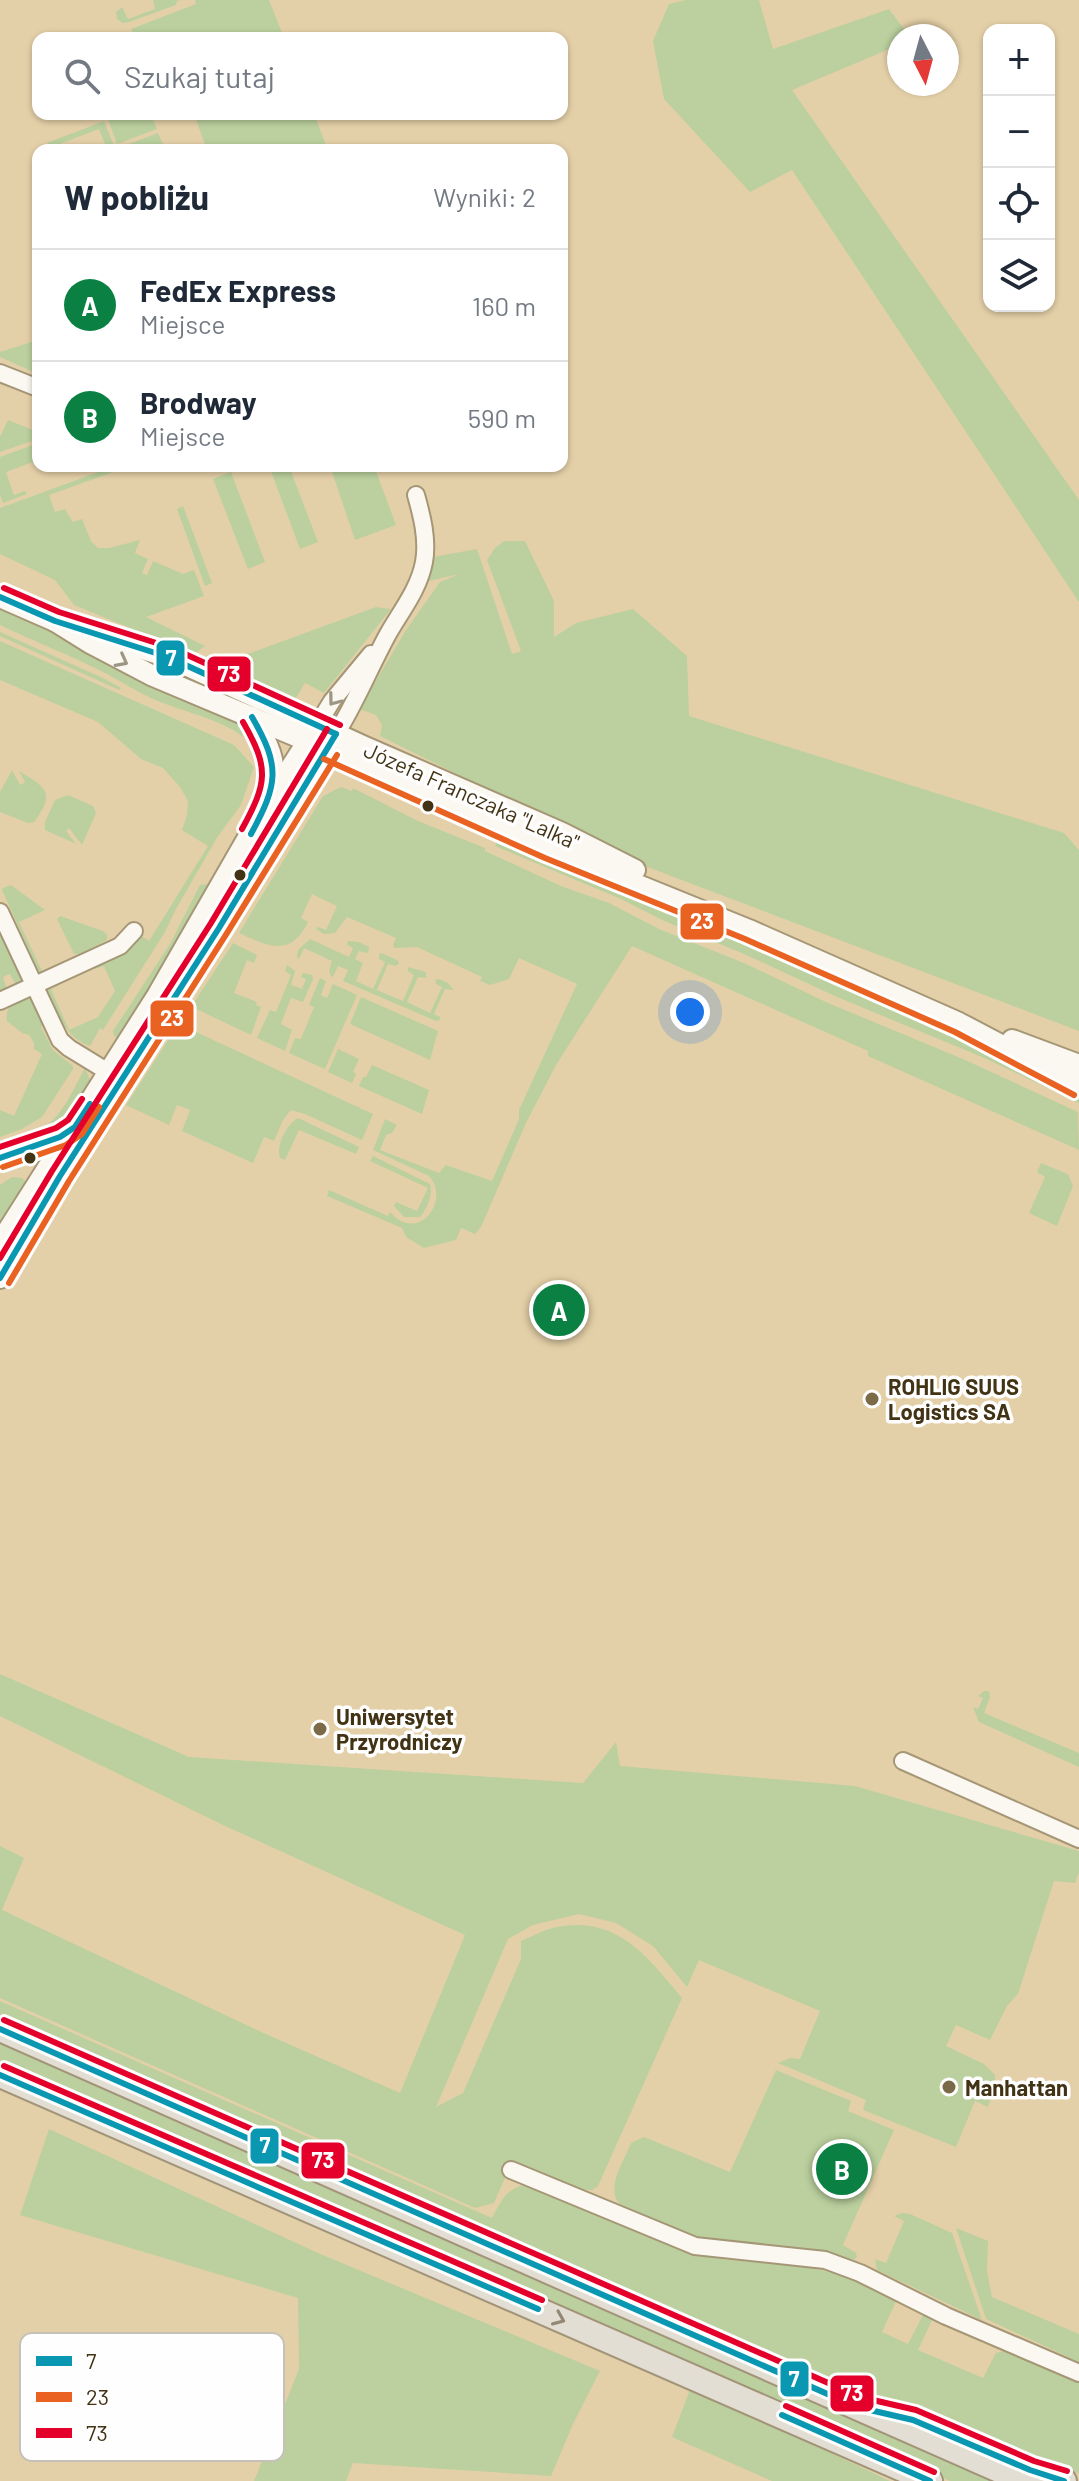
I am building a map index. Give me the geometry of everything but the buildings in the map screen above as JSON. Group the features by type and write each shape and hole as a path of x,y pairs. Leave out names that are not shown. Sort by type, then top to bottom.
{"main road":[{"path":"0,2029 1024,2481"},
{"path":"0,2075 930,2481"},
{"path":"857,2407 913,2420 1030,2470 1064,2481"}],"street":[{"path":"0,373 32,386"},
{"path":"163,1000 219,928 351,710 409,600 423,565 424,537 416,495"},
{"name":"Józefa Franczaka \"Lalka\"","path":"0,597 55,621 168,657 332,742 562,833 749,930 959,1023 1079,1065"},
{"name":"Józefa Franczaka \"Lalka\"","path":"55,621 151,675 252,717 313,733"},
{"path":"0,1278 163,1000 268,803 332,701 388,635"},
{"path":"252,717 265,737 273,763 273,783 268,803"},
{"path":"0,912 60,1040 116,1076"},
{"path":"0,1001 120,946 134,931"},
{"name":"Józefa Franczaka \"Lalka\"","path":"959,1023 1079,1086"},
{"path":"0,1243 116,1076"},
{"path":"903,1761 1079,1839"},
{"path":"511,2170 695,2246 825,2260 1079,2373"}],"green space":[{"path":"153,0 181,0 176,5 129,22 123,23 117,19 116,12 122,7 128,19 155,9"},
{"path":"195,0 269,0 282,32 132,32 131,29 196,4"},
{"path":"686,0 759,0 773,49 889,9 900,24 887,24 887,50 792,90 1079,500 1079,602 792,170 750,192 664,99 653,41 669,4"},
{"path":"108,120 153,120 157,129 117,144"},
{"path":"196,120 316,120 326,144 205,144"},
{"path":"104,121 113,144 105,144 99,129 60,144 47,143"},
{"path":"158,133 163,144 129,144"},
{"path":"32,342 32,371 0,357 0,352"},
{"path":"8,420 32,430 32,441 0,452 0,437"},
{"path":"32,445 32,462 6,472 14,495 25,491 27,494 3,503 0,495 0,457"},
{"path":"99,472 113,472 49,495 55,512 65,509 73,522 82,519 91,541 98,548 140,540 135,553 148,559 142,573 147,575 153,561 183,574 194,570 204,596 146,617 205,646 194,654 74,605 55,580 0,554 0,508"},
{"path":"231,472 265,562 248,569 213,479"},
{"path":"271,472 291,472 318,542 300,549"},
{"path":"332,472 376,472 396,525 355,540"},
{"path":"183,506 212,583 205,586 177,509"},
{"path":"504,541 525,541 554,601 554,637 576,623 633,609 687,656 689,716 1064,833 1079,850 1079,1031 637,863 380,736 382,725 376,715 359,709 406,630 440,582 459,574 429,581 433,557 477,549 512,654 521,651 487,560"},
{"path":"376,607 391,609 324,693 305,683 296,698 216,663 218,653 234,659"},
{"path":"0,608 132,676 228,717 255,734 260,753 237,732 224,725 151,698 94,667 0,625"},
{"path":"0,632 121,688 119,690 0,636"},
{"path":"0,641 234,745 254,767 241,805 218,836 165,932 90,1046 68,1030 46,988 59,985 51,989 69,1030 98,1017 115,991 104,966 95,969 95,965 140,935 149,941 208,846 182,830 188,801 163,768 141,759 98,722 0,680"},
{"path":"12,770 20,785 25,782 19,771 45,791 45,804 34,822 28,823 0,812 0,792"},
{"path":"313,787 318,795 235,931 232,925"},
{"path":"341,787 352,791 353,788 561,886 609,903 659,929 744,963 1078,1112 1079,1150 868,1056 868,1051 632,946 556,1065 526,1123 481,1227 475,1234 461,1228 456,1240 424,1248 406,1237 402,1228 327,1196 329,1190 388,1216 390,1212 411,1224 429,1215 436,1196 429,1176 373,1150 385,1119 397,1125 392,1133 386,1135 380,1150 439,1173 446,1165 492,1181 519,1119 519,1110 577,984 519,958 509,979 490,985 480,981 482,977 417,947 395,948 396,938 347,917 335,933 324,934 316,929 326,930 337,906 312,894 301,918 308,922 294,941 286,945 269,945 239,933 323,796"},
{"path":"68,795 93,806 96,813 82,845 69,828 66,831 76,844 45,830 45,822 55,800"},
{"path":"454,819 479,823 956,1031 1079,1095 1079,1103 982,1057 837,997 621,899 495,846 497,840"},
{"path":"11,885 45,910 19,922 42,971 52,970 41,977 2,890"},
{"path":"200,885 209,886 170,958 118,1038 114,1036 113,1031 170,944"},
{"path":"60,916 103,931 107,940 81,954 74,954 57,919"},
{"path":"0,928 23,977 22,985 17,987 10,974 3,977 8,992 0,998"},
{"path":"310,939 349,957 353,948 347,945 348,941 369,947 368,953 359,951 355,959 363,963 356,981 373,989 385,962 379,959 379,954 397,960 399,963 396,966 388,964 377,990 403,1001 414,975 408,967 426,972 426,978 418,977 407,1002 430,1013 442,987 435,980 448,983 454,990 445,989 434,1014 440,1020 436,1021 343,981 348,970 338,966 331,976 332,961 304,948 299,959 298,950"},
{"path":"233,943 257,955 254,963 247,960 234,993 257,1002 256,1005 261,1007 251,1035 194,1008 195,1001"},
{"path":"287,965 295,971 291,985 302,989 306,979 301,977 303,973 312,975 313,979 303,1002 291,998 281,1024 292,1030 285,1051 257,1038 270,1010 276,1012 291,975 285,971"},
{"path":"320,978 326,981 321,995 327,998 333,984 357,995 325,1069 289,1053 295,1038 301,1039 314,1007 309,1005"},
{"path":"26,996 34,1001 44,1025 41,1027 53,1050 73,1069 42,1117 0,1137 0,1110 14,1116 42,1054 34,1049 29,1035 7,1021 11,1005"},
{"path":"361,997 438,1031 430,1060 350,1024"},
{"path":"183,1026 373,1114 362,1140 291,1110 274,1141 264,1137 253,1163 182,1131 190,1110 177,1105 169,1125 126,1105 174,1031"},
{"path":"338,1049 359,1059 352,1083 328,1072"},
{"path":"372,1065 429,1090 422,1114 359,1086"},
{"path":"85,1068 90,1080 89,1088 68,1121 41,1135 39,1130 60,1111"},
{"path":"298,1118 359,1147 356,1154 299,1130 285,1160 280,1158 279,1147 283,1136"},
{"path":"373,1156 430,1184 429,1202 420,1217 404,1217 394,1206 396,1202 417,1211 428,1188 370,1161"},
{"path":"1041,1163 1068,1174 1073,1186 1057,1226 1029,1213 1045,1177 1037,1172"},
{"path":"12,1177 22,1178 27,1183 0,1225 0,1185"},
{"path":"0,1674 189,1757 583,1783 616,1742 620,1766 855,1786 1079,1851 1079,1872 1075,1883 1054,1881 1018,1994 1007,2006 990,2040 956,2025 946,2046 984,2064 995,2075 996,2085 988,2107 975,2101 956,2147 863,2110 866,2100 778,2063 790,2058 800,2059 820,2011 699,1960 687,1987 653,1946 616,1923 579,1914 533,1925 508,1939 436,2107 463,2093 521,1959 521,1941 539,1933 578,1925 614,1933 643,1954 682,1998 598,2186 592,2190 579,2190 511,2164 494,2203 475,2208 0,1998 0,1846 24,1858 2,1910 259,2031 400,2093 465,1935 223,1825 0,1716"},
{"path":"989,1691 990,1697 984,1713 1079,1753 1079,1767 979,1722 973,1707 978,1709 983,1698 978,1696"},
{"path":"0,2001 492,2218 506,2196 529,2183 687,2252 807,2267 871,2287 897,2299 882,2332 908,2344 924,2313 933,2318 918,2350 983,2378 996,2353 1008,2350 1079,2381 1079,2473 878,2399 730,2334 595,2283 0,2022"},
{"path":"0,2037 1004,2481 950,2481 0,2066"},
{"path":"776,2070 851,2101 848,2111 894,2130 843,2245 856,2253 854,2260 824,2253 697,2239 621,2205 614,2192 617,2175 631,2143 644,2137 730,2172"},
{"path":"49,2129 318,2253 600,2371 551,2476 353,2463 346,2481 254,2481 262,2461 284,2461 284,2406 299,2369 298,2298 20,2215"},
{"path":"902,2213 952,2233 982,2320 877,2270 875,2259 886,2263 904,2221 894,2216"},
{"path":"956,2228 988,2241 987,2271 992,2297 1079,2334 1079,2362 986,2319"},
{"path":"691,2387 890,2481 772,2481 672,2437"}],"transit line":[{"name":"73","path":"4,588 59,612 172,648 340,725"},
{"name":"7","path":"0,597 55,621 168,657 336,734"},
{"name":"7","path":"251,834 267,802 272,776 268,749 252,717"},
{"name":"73","path":"242,829 256,799 262,776 258,752 243,722"},
{"name":"73","path":"0,1258 211,923 327,729"},
{"name":"7","path":"0,1278 60,1176 219,928 336,734"},
{"name":"23","path":"9,1283 69,1181 337,755"},
{"name":"23","path":"324,759 545,858 745,939 955,1032 1074,1095"},
{"name":"73","path":"0,1147 56,1128 68,1120 82,1099"},
{"name":"7","path":"0,1158 60,1137 75,1127 90,1104"},
{"name":"23","path":"3,1167 66,1145 82,1134 99,1107"},
{"name":"73","path":"4,2020 860,2397 916,2410 1034,2461 1067,2471"},
{"name":"7","path":"0,2029 857,2407 913,2420 1030,2470 1064,2481"},
{"name":"73","path":"4,2066 542,2300"},
{"name":"7","path":"0,2075 538,2309"},
{"name":"73","path":"786,2406 934,2472"},
{"name":"7","path":"782,2415 930,2481"}],"place":[{"name":"FedEx Express","path":"559,1310"},
{"name":"ROHLIG SUUS Logistics SA","path":"872,1399"},
{"name":"Uniwersytet Przyrodniczy","path":"320,1729"},
{"name":"Manhattan","path":"949,2087"},
{"name":"Brodway","path":"842,2169"}]}
